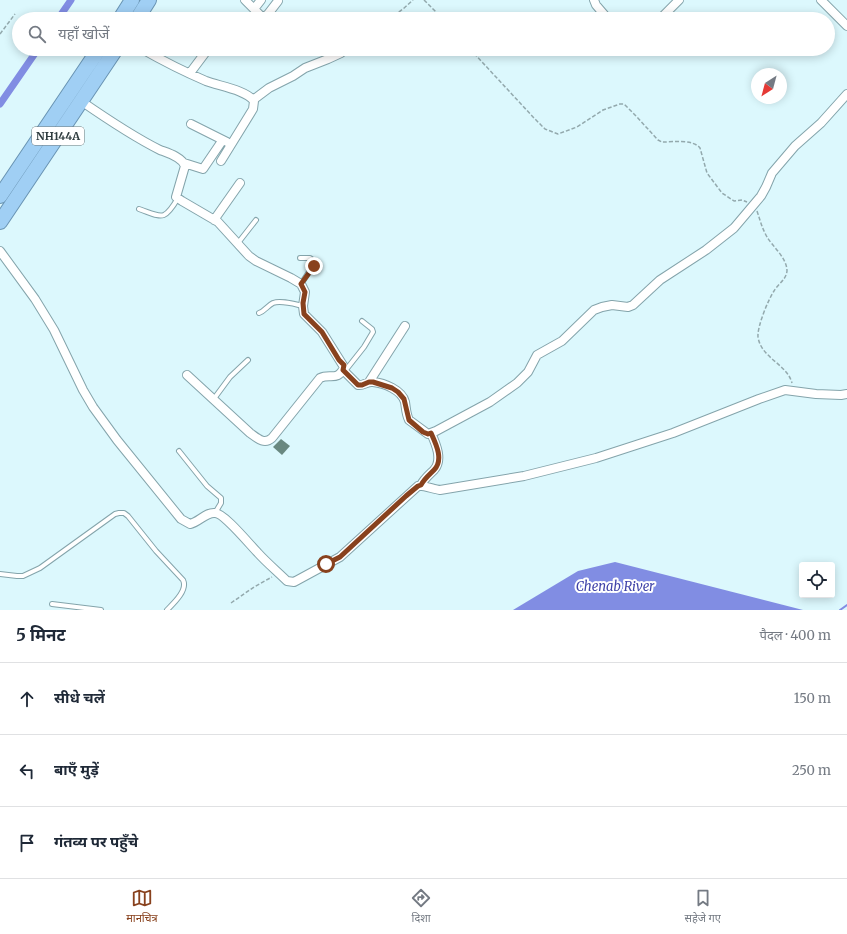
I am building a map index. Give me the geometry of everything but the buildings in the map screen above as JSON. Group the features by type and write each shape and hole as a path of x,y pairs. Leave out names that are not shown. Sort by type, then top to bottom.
{"highway":[{"path":"124,12 132,0"},
{"path":"142,12 150,0"},
{"name":"NH144A","path":"0,196 94,56"},
{"name":"NH144A","path":"0,222 111,56"}],"street":[{"path":"246,0 257,12"},
{"path":"254,8 261,0"},
{"path":"667,12 679,0"},
{"path":"821,0 833,12"},
{"path":"269,12 278,1"},
{"path":"593,1 602,12"},
{"path":"835,14 847,26"},
{"path":"156,56 207,81 243,93 252,98 254,104 253,109 221,161"},
{"path":"190,73 203,56"},
{"path":"253,100 269,88 294,76 304,68 334,56"},
{"path":"369,382 382,385 398,392 404,399 409,420 423,432 428,434 490,402 517,383 528,372 537,355 562,341 594,310 607,306 628,307 633,305 660,280 706,250 734,228 764,192 772,173 777,167 795,146 821,123 847,94"},
{"path":"81,101 130,134 184,163 203,169 222,141"},
{"path":"191,124 222,141 232,144"},
{"path":"184,163 185,166 176,195 178,198 214,220 249,256 256,261 301,284 305,292 303,306 304,314 322,332 339,360 344,365 344,371 358,385 369,382 405,326"},
{"path":"214,220 240,183"},
{"path":"0,251 35,299 54,330 83,390 93,407 146,476 181,518 188,523 195,523 206,515 215,513 219,514 227,520 287,581 294,582 340,557 406,496 421,485 424,480 436,469 438,463 438,453 431,433"},
{"path":"187,375 250,433 261,440 269,441 320,378 325,376 336,377 344,371"},
{"path":"421,485 430,489 440,490 524,476 596,458 673,433 785,390 822,394 847,394"}],"lane":[{"path":"139,209 164,216 169,212 178,198"},
{"path":"238,243 256,220"},
{"path":"300,258 310,258 315,263 301,284"},
{"path":"259,313 276,302 303,306"},
{"path":"344,371 364,347 373,332 372,329 362,321"},
{"path":"213,400 230,377 248,360"},
{"path":"179,451 207,486 221,498 221,503 215,513"},
{"path":"0,574 24,576 40,568 119,512 124,513 132,520 156,551 185,583 185,587 167,610"},
{"path":"52,604 102,610"}],"path":[{"path":"400,12 413,0"},
{"path":"424,0 436,12"},
{"path":"0,34 12,18"},
{"path":"476,56 534,118 546,129 554,133 563,133 577,127 603,110 624,104 658,140 662,142 691,142 698,145 707,173 722,193 734,201 742,200 756,208 767,237 784,261 787,269 786,275 773,292 761,320 758,339 763,349 786,371 795,391"},
{"path":"231,603 254,587 279,573"}],"water":[{"name":"Chenab River","path":"615,562 803,610 513,610 578,571"}],"waterway":[{"path":"63,12 71,0"},
{"path":"0,104 33,56"},
{"path":"840,610 847,605"}],"route":[{"path":"314,266 301,284 304,287 305,292 303,303 304,314 322,332 334,350 336,356 344,365 343,370 358,385 360,386 373,382 392,388 403,397 409,420 423,432 428,434 431,433 438,453 438,463 436,469 424,480 421,485 406,496 340,557 326,564"}]}
